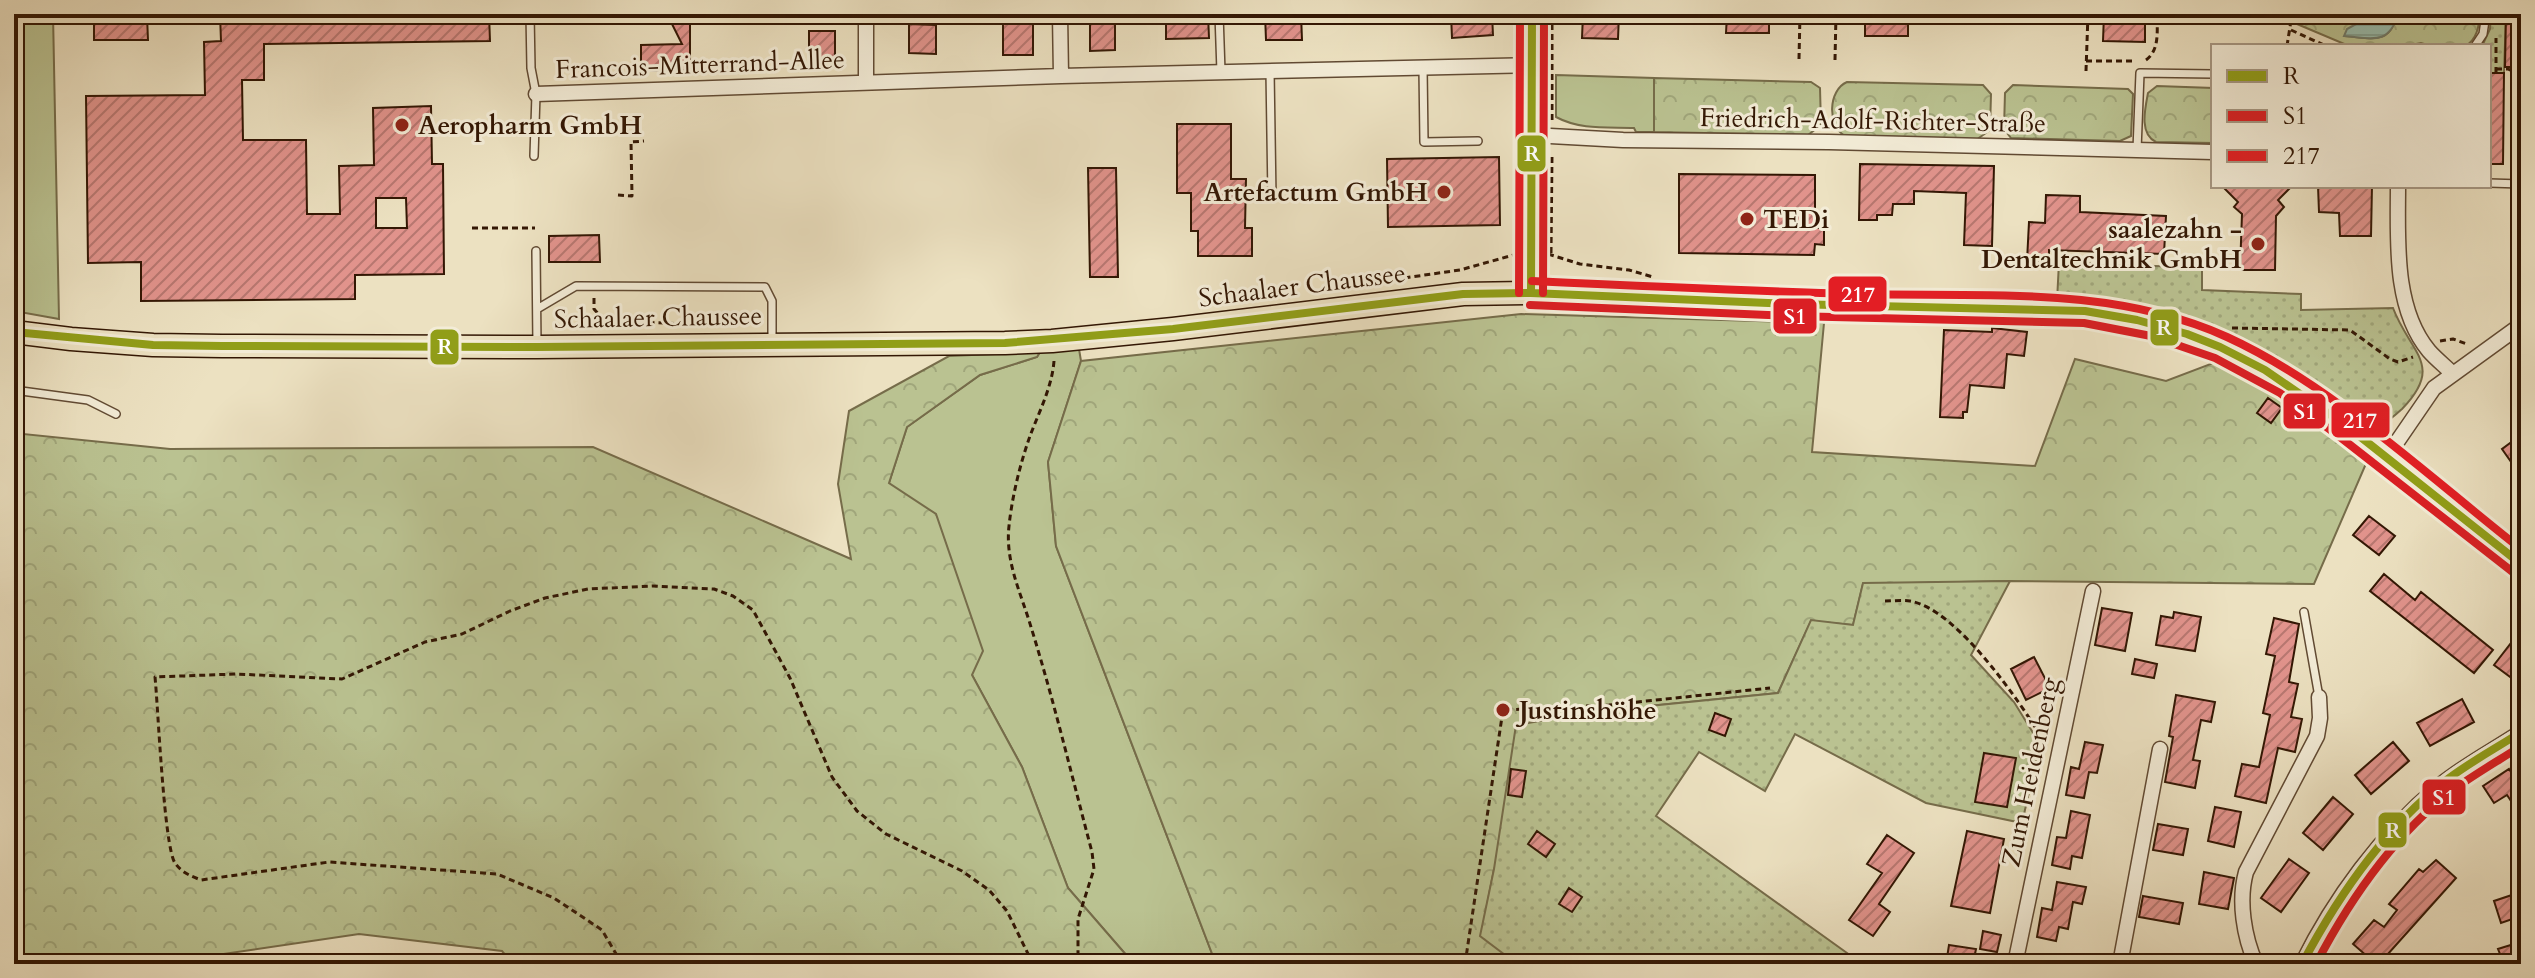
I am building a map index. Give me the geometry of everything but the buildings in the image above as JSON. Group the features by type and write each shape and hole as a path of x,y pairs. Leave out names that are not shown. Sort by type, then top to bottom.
{"main road":[{"name":"Schaalaer Chaussee","path":"14,332 153,345 537,347 1052,341 1463,294 1531,293 1790,304 2085,311 2131,318 2196,336 2261,367 2301,392 2521,564"}],"street":[{"name":"Francois-Mitterrand-Allee","path":"866,14 866,82"},
{"path":"1060,14 1061,76"},
{"path":"1531,293 1532,14"},
{"name":"Francois-Mitterrand-Allee","path":"536,94 1061,76 1532,65"},
{"name":"Friedrich-Adolf-Richter-Straße","path":"1532,135 1623,140 1828,135 2211,152"},
{"path":"2398,188 2398,268 2405,300 2428,350 2452,373"},
{"path":"2386,458 2434,388 2515,330"},
{"name":"Zum Heidenberg","path":"2015,964 2093,591"},
{"path":"2256,964 2243,909 2243,884 2246,872 2317,736 2319,697"},
{"path":"2302,964 2317,935 2358,875 2403,819 2440,785 2521,732"},
{"path":"2120,964 2160,749"}],"lane":[{"path":"530,14 531,68 536,94 534,156"},
{"path":"1219,14 1221,72"},
{"path":"2476,44 2483,34 2486,14"},
{"path":"1423,68 1424,142 1478,141"},
{"path":"1270,71 1272,198"},
{"path":"2137,150 2140,73 2211,74"},
{"path":"2491,183 2521,184"},
{"path":"536,251 537,347"},
{"path":"537,309 576,286 765,287 772,301 772,343"},
{"path":"2515,330 2521,351"},
{"path":"14,390 88,400 116,414"},
{"path":"2304,612 2319,697"}],"path":[{"path":"1799,59 1800,14"},
{"path":"1835,60 1836,14"},
{"path":"2086,71 2088,14"},
{"path":"2086,61 2148,60 2156,45 2157,14"},
{"path":"2288,44 2292,14"},
{"path":"2497,28 2496,71 2508,69 2521,75"},
{"path":"2291,30 2322,44"},
{"path":"618,195 632,196 631,142 644,141"},
{"path":"472,228 535,228"},
{"path":"1351,285 1460,270 1511,254 1532,255"},
{"path":"594,286 594,309 610,321 698,324"},
{"path":"1052,341 1053,377 1028,441 1009,526 1009,551 1014,582 1031,626 1092,852 1094,869 1078,919 1078,964"},
{"path":"622,964 602,930 554,898 497,874 329,862 201,880 188,876 174,862 171,849 155,677 236,674 342,679 425,642 462,634 545,598 588,589 653,586 714,589 733,596 753,610 790,678 832,777 857,811 886,834 962,871 989,890 1007,911 1033,964"},
{"path":"1885,601 1911,601 1942,616 1961,633 2023,707 2057,762"},
{"path":"1465,964 1503,710 1609,705 1770,688"}],"green space":[{"path":"14,14 53,14 59,319 14,311"},
{"path":"2297,14 2354,14 2359,19 2345,36 2378,38 2390,31 2397,14 2480,14 2475,36 2468,44 2344,44 2297,24"},
{"path":"2491,14 2506,14 2504,73 2491,73 2491,44 2483,44 2490,29"},
{"path":"1556,75 1654,78 1654,132 1584,126 1556,117"},
{"path":"1654,78 1811,82 1820,88 1821,125 1808,135 1654,132"},
{"path":"1847,82 1983,85 1991,94 1990,130 1976,140 1845,136 1835,124 1832,108 1836,92"},
{"path":"2013,85 2128,89 2133,94 2131,136 2120,141 2011,138 2004,129 2005,93"},
{"path":"2157,86 2211,88 2211,143 2156,142 2145,127 2148,93"},
{"path":"2059,262 2202,268 2202,290 2301,294 2301,310 2393,308 2420,359 2423,370 2421,381 2415,394 2394,416 2381,424 2365,425 2305,381 2253,352 2057,301"},
{"path":"1521,314 1824,323 1812,452 2035,466 2075,359 2166,381 2221,360 2301,406 2368,459 2314,584 2010,581 1863,584 1853,625 1811,621 1778,693 1649,706 1634,716 1590,712 1494,869 1481,935 1517,964 1216,964 1056,546 1048,462 1081,361"},
{"path":"1079,349 1081,361 1048,462 1056,546 1216,964 1134,964 1068,888 1022,767 972,675 889,483 907,427 980,375 1037,357 1040,352"},
{"path":"1040,352 1037,357 980,375 907,427 889,483 936,514 983,651 972,675 1022,767 1068,888 1134,964 513,964 502,951 359,934 155,964 14,964 14,433 170,449 593,447 851,559 838,484 849,411 949,356"},
{"path":"2010,581 1971,655 2014,702 2040,744 2022,823 1926,803 1795,734 1765,791 1699,752 1656,816 1854,958 1851,964 1517,964 1480,936 1494,869 1516,725 1591,712 1634,716 1649,706 1778,693 1811,620 1853,625 1863,583"}],"shaded area":[{"path":"2354,14 2398,15 2384,36 2344,36 2347,29 2358,23 2359,19"}],"transit line":[{"name":"217","path":"1519,293 1520,14"},
{"name":"R","path":"1531,293 1532,14"},
{"name":"S1","path":"1543,293 1544,14"},
{"name":"217","path":"1532,281 1817,293 2046,297 2092,301 2183,320 2227,337 2304,380 2379,434 2521,549"},
{"name":"R","path":"14,332 153,345 222,346 1005,343 1173,329 1463,294 1531,293 1790,304 2085,311 2137,320 2187,334 2265,370 2348,427 2521,564"},
{"name":"S1","path":"1530,305 1790,316 2084,323 2151,336 2215,358 2280,393 2514,573"},
{"name":"R","path":"2302,964 2347,889 2401,821 2453,775 2521,732"},
{"name":"S1","path":"2316,964 2359,892 2411,827 2453,790 2521,746"}],"place":[{"name":"Aeropharm GmbH","path":"402,125"},
{"name":"Artefactum GmbH","path":"1444,192"},
{"name":"TEDi","path":"1747,219"},
{"name":"saalezahn - Dentaltechnik GmbH","path":"2258,244"},
{"name":"Justinshöhe","path":"1503,710"}]}
